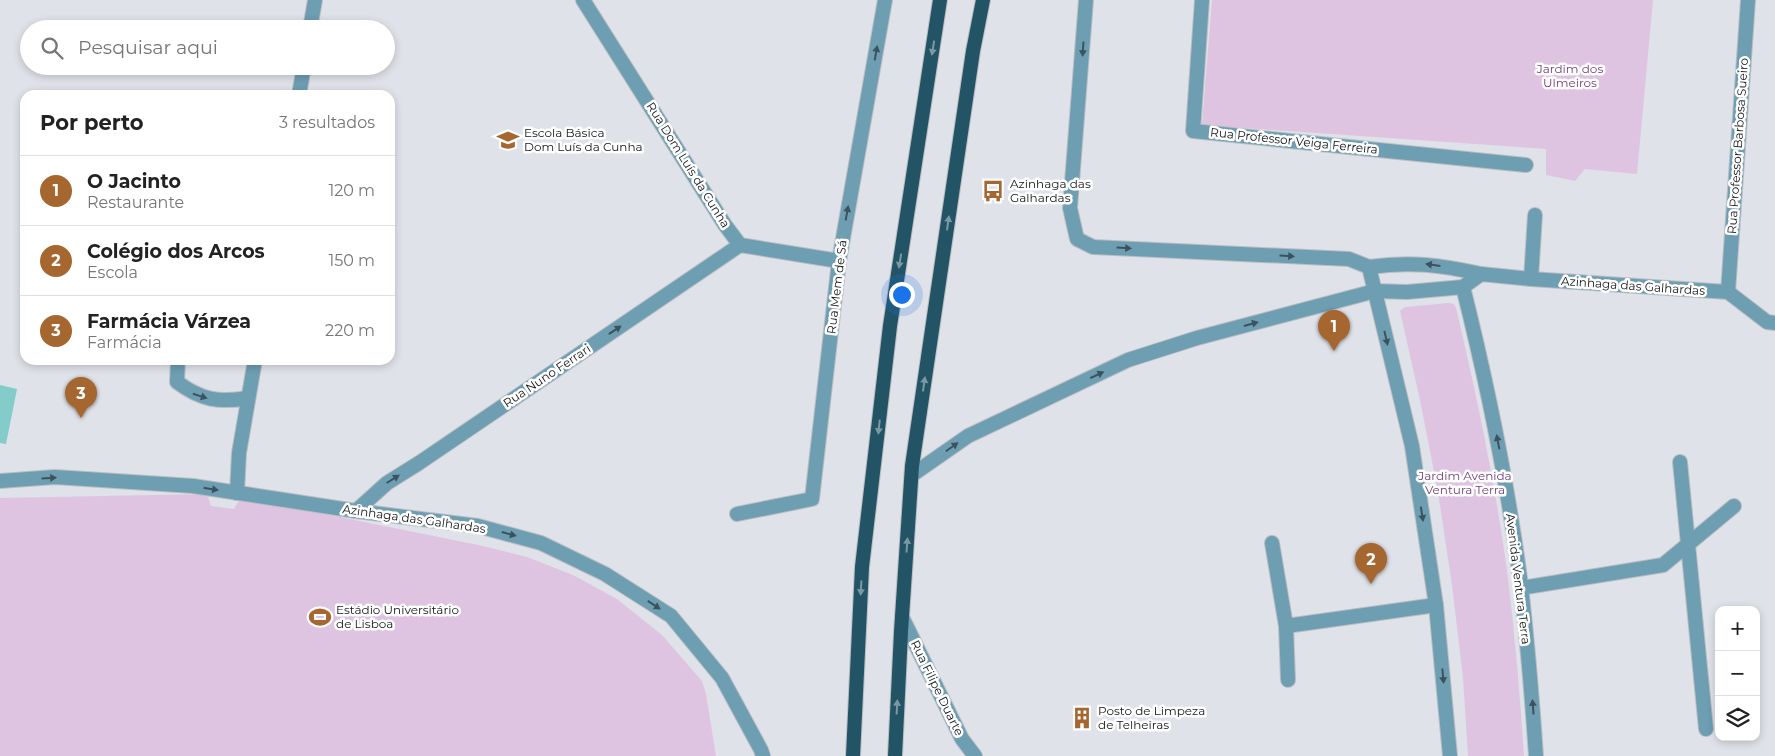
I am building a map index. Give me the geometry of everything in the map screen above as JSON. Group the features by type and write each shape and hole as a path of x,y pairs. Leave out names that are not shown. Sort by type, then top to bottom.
{"highway":[{"path":"853,756 862,567 890,326 940,0"},
{"path":"895,756 912,475 982,0"}],"street":[{"path":"312,20 315,0"},
{"name":"Rua Dom Luís da Cunha","path":"583,0 725,225 740,245"},
{"name":"Rua Mem de Sá","path":"736,514 812,499 839,261 885,0"},
{"name":"Azinhaga das Galhardas","path":"1086,0 1070,208 1077,239 1093,247 1350,259 1369,267 1395,264 1426,264 1481,274 1531,279 1728,292"},
{"name":"Rua Professor Veiga Ferreira","path":"1202,0 1193,131 1526,165"},
{"name":"Rua Professor Barbosa Sueiro","path":"1728,292 1748,0"},
{"path":"300,90 302,75"},
{"path":"1531,279 1535,215"},
{"path":"740,245 839,261"},
{"name":"Rua Nuno Ferrari","path":"356,511 387,483 740,245"},
{"path":"1369,267 1412,446 1436,605 1450,756"},
{"path":"912,475 968,436 1128,360 1197,338 1375,291 1407,292 1463,287 1481,274"},
{"name":"Avenida Ventura Terra","path":"1463,287 1487,385 1503,470 1521,588 1536,756"},
{"path":"1728,292 1767,322 1775,323"},
{"path":"178,365 178,382 192,393 214,400 233,401 248,398"},
{"path":"237,493 239,453 254,365"},
{"path":"1680,462 1706,729"},
{"name":"Azinhaga das Galhardas","path":"0,481 55,477 193,486 356,511 478,526 541,543 605,574 671,616 722,678 763,756"},
{"path":"1521,588 1663,565 1734,506"},
{"path":"1272,543 1286,626 1288,680"},
{"path":"1286,626 1436,605"},
{"name":"Rua Filipe Duarte","path":"902,617 962,739 975,756"}],"green space":[{"name":"Jardim dos Ulmeiros","path":"1212,0 1653,0 1637,174 1585,169 1575,181 1546,175 1546,149 1202,125"},
{"name":"Jardim Avenida Ventura Terra","path":"1454,304 1456,308 1479,409 1498,510 1511,600 1524,756 1468,756 1463,678 1438,492 1400,311 1405,307"},
{"name":"Estádio Universitário de Lisboa","path":"207,494 211,506 234,509 241,497 483,546 527,557 573,575 617,599 662,635 702,681 706,694 716,756 0,756 0,498"}],"water":[{"path":"0,385 17,389 6,444 0,443"}],"place":[{"name":"Escola Básica Dom Luís da Cunha","path":"508,140"},
{"name":"Azinhaga das Galhardas","path":"993,191"},
{"name":"O Jacinto","path":"1334,351"},
{"name":"Farmácia Várzea","path":"81,418"},
{"name":"Colégio dos Arcos","path":"1371,584"},
{"name":"Estádio Universitário de Lisboa","path":"320,617"},
{"name":"Posto de Limpeza de Telheiras","path":"1082,718"}]}
